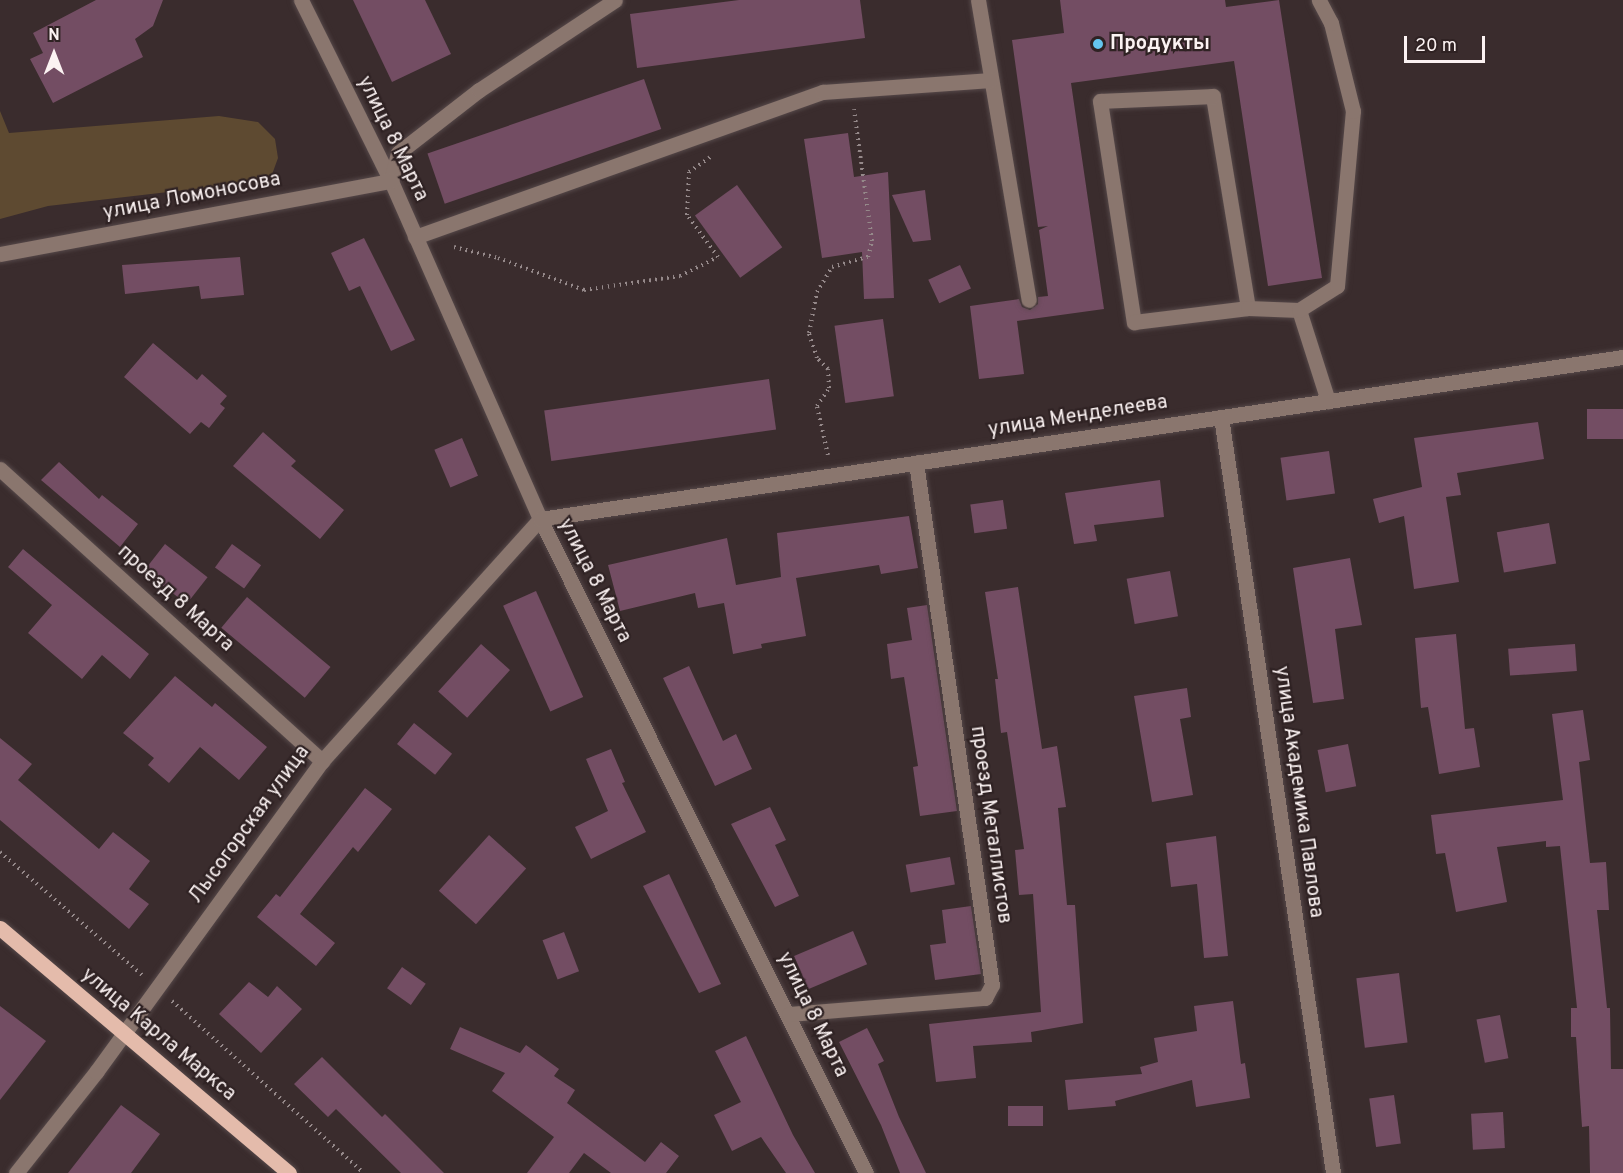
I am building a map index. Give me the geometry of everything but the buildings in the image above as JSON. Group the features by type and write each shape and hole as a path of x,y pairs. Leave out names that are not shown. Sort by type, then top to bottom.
{"main road":[{"name":"улица Карла Маркса","path":"0,928 121,1033 289,1173"}],"street":[{"name":"улица 8 Марта","path":"301,0 391,182 540,519 789,1014 866,1173"},
{"path":"391,182 398,153 479,90 615,0"},
{"path":"978,0 1029,300"},
{"path":"1248,308 1213,96 1100,101 1134,322 1248,308 1299,310 1337,286 1353,111 1331,23 1318,0"},
{"path":"415,237 823,92 991,80"},
{"name":"улица Ломоносова","path":"0,254 391,182"},
{"path":"1299,310 1328,401"},
{"name":"улица Менделеева","path":"540,519 1623,357"},
{"name":"улица Академика Павлова","path":"1221,417 1333,1173"},
{"name":"проезд Металлистов","path":"789,1014 985,998 992,985 916,463"},
{"name":"проезд 8 Марта","path":"0,469 322,761"},
{"name":"Лысогорская улица","path":"16,1173 96,1072 121,1033 322,761 540,519"}],"path":[{"path":"832,476 817,406 829,388 828,369 817,358 809,333 817,292 832,267 868,257 872,241 852,90"},
{"path":"415,237 498,258 584,290 680,276 718,257 687,215 689,172 718,151"},
{"path":"0,852 157,987 364,1173"}],"shaded area":[{"path":"0,111 9,133 219,116 258,122 275,139 278,158 270,180 48,206 0,219"}],"place":[{"name":"Продукты","path":"1098,44"}]}
